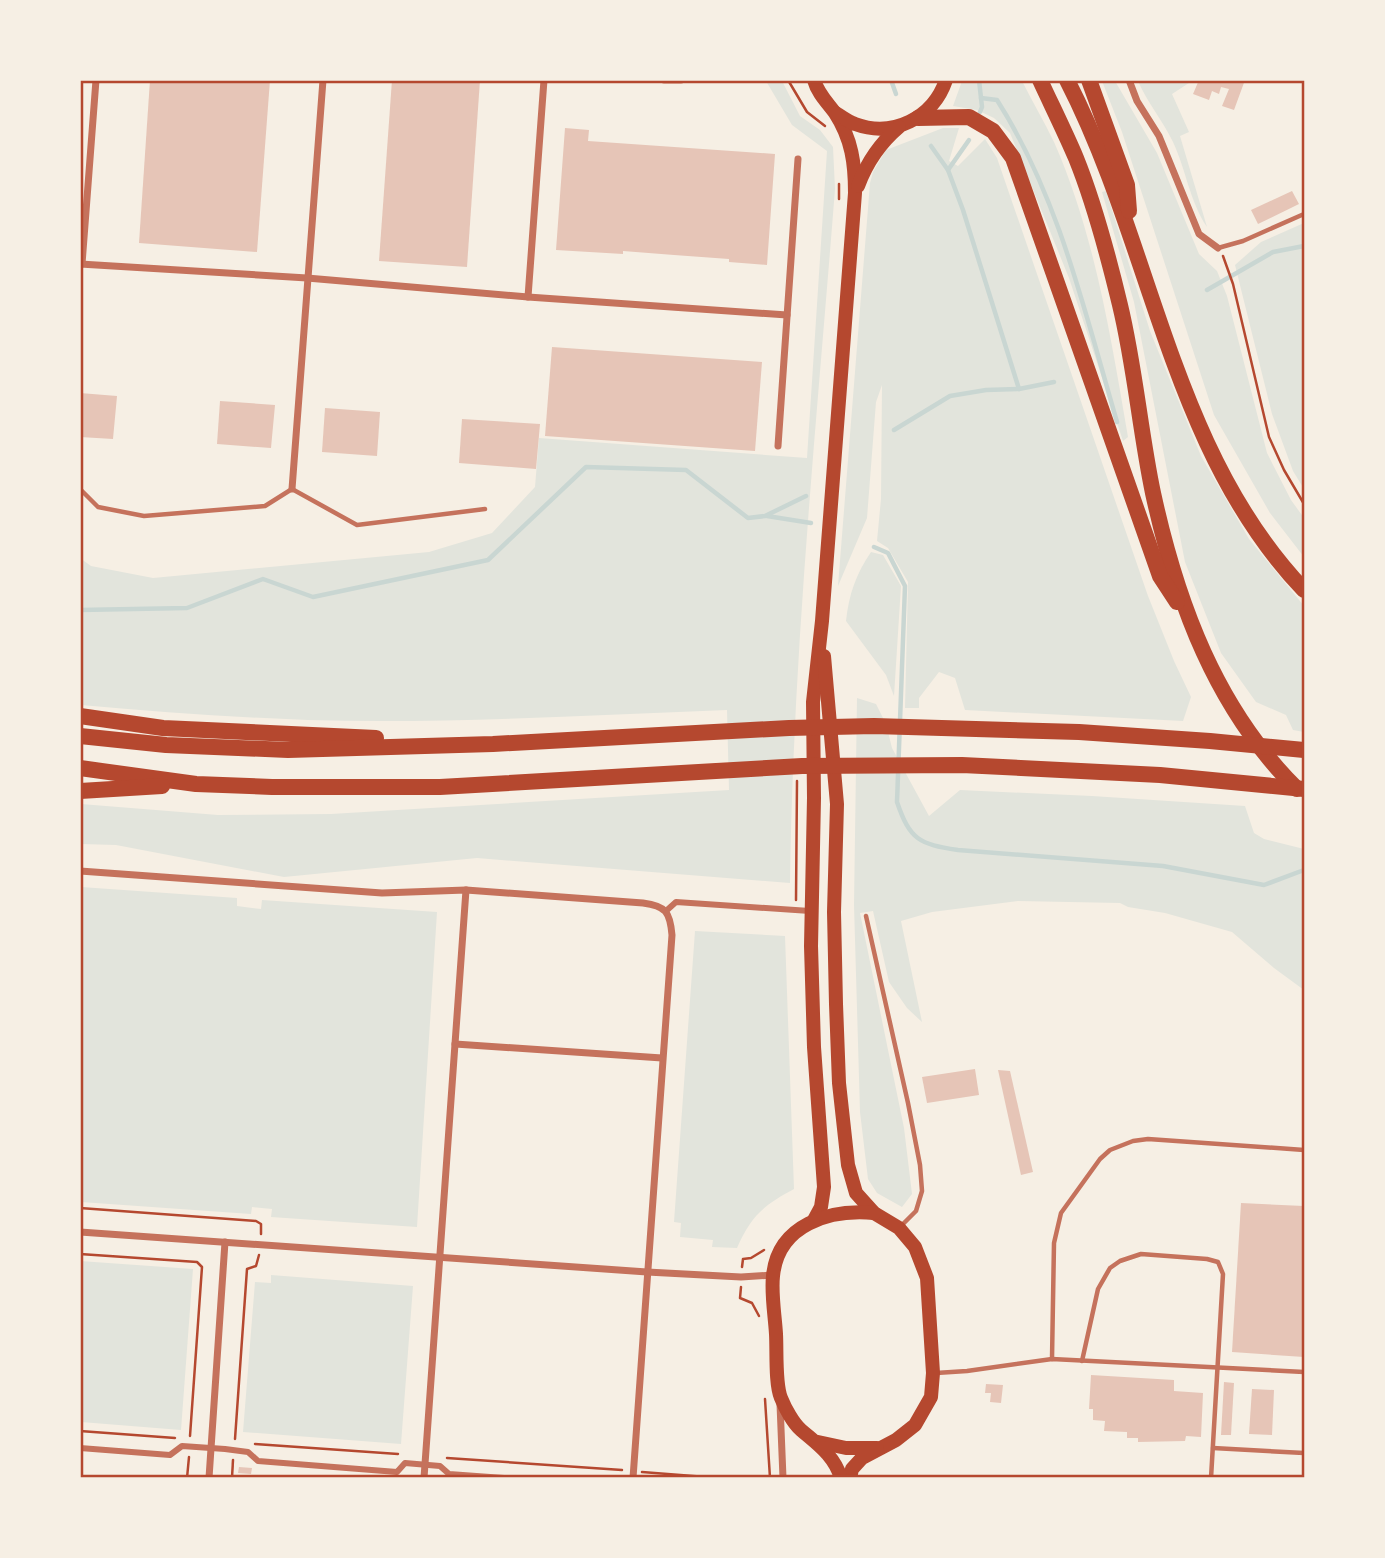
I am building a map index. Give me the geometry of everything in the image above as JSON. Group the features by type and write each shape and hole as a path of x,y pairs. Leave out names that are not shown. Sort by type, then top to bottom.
{"highway":[{"path":"1040,80 1076,158 1095,212 1121,307 1153,492 1172,571 1188,618 1219,685 1242,723 1274,766 1304,796"},
{"path":"1067,80 1089,123 1203,435 1251,523 1287,572 1304,590"},
{"path":"1089,80 1127,185 1131,234"},
{"path":"918,118 969,117 993,131 1013,158 1160,576 1188,618"},
{"path":"80,716 163,728 493,744"},
{"path":"80,736 166,746 288,750 493,744 728,731 862,727 965,728 1079,732 1298,749"},
{"path":"80,768 196,783 272,787 440,787 730,769 962,765 1147,774 1304,789"},
{"path":"80,791 196,783"}],"main road":[{"path":"814,80 821,96 835,113 855,158 855,193 822,621 813,702 814,799 810,911 814,1047 824,1187 821,1207 814,1220"},
{"path":"835,113 854,124 879,129 899,127 918,118 934,104 946,80"},
{"path":"855,193 864,169 877,149 899,127"},
{"path":"822,621 837,804 834,912 839,1083 848,1165 856,1193 874,1213 899,1228 915,1247 927,1278 933,1373 931,1396 915,1425 897,1440 862,1458 852,1469 850,1478"},
{"path":"841,1478 832,1458 798,1428 779,1396 773,1275 779,1251 799,1230 814,1220 834,1213 874,1213"},
{"path":"817,1442 846,1448 878,1448"}],"street":[{"path":"96,80 81,264 307,278 787,315"},
{"path":"292,489 323,80"},
{"path":"528,297 544,80"},
{"path":"664,80 681,80"},
{"path":"1129,80 1137,101 1159,136 1199,234 1218,248"},
{"path":"778,446 798,159"},
{"path":"80,871 382,893 466,890 643,903 656,905 666,911 671,919 672,935 632,1478"},
{"path":"424,1478 466,890"},
{"path":"666,911 676,902 810,911"},
{"path":"455,1044 662,1058"},
{"path":"80,1232 647,1272 741,1277 773,1275"},
{"path":"209,1478 225,1242"},
{"path":"779,1396 783,1478"},
{"path":"80,1448 170,1455 182,1447 211,1448 248,1452 258,1461 397,1472 405,1464 440,1466 449,1474 504,1478"}],"lane":[{"path":"1218,248 1243,241 1304,214"},
{"path":"80,489 98,507 144,516 265,506 292,489 357,525 485,509"},
{"path":"866,916 920,1165 922,1191 916,1211 899,1228"},
{"path":"1052,1359 1056,1228 1066,1203 1110,1150 1133,1141 1148,1139 1304,1150"},
{"path":"1082,1361 1103,1277 1110,1268 1120,1261 1141,1254 1218,1262 1223,1274 1211,1478"},
{"path":"933,1373 1052,1359 1304,1373"},
{"path":"1213,1448 1304,1453"}],"path":[{"path":"1228,267 1269,437 1304,504"},
{"path":"80,1254 197,1262 202,1267 187,1478"}],"shaded area":[{"path":"766,81 782,81 800,116 820,130 833,147 835,189 801,622 790,883 477,858 284,877 116,845 81,844 81,804 218,815 331,814 729,790 727,710 360,721 223,716 81,705 80,558 91,566 153,578 429,552 492,533 535,487 539,438 807,458 827,151 792,125"},
{"path":"962,81 1022,81 1054,142 1080,213 1100,287 1128,437 1123,441 1069,278 1010,133 994,118 977,110 953,106"},
{"path":"1102,81 1115,81 1157,153 1199,254 1217,271 1227,296 1267,453 1291,500 1304,518 1304,557 1270,513 1214,415 1122,132"},
{"path":"1138,81 1192,81 1172,94 1189,132 1180,136 1207,227 1196,207 1173,142"},
{"path":"943,128 959,128 949,161 958,166 985,139 997,158 1148,596 1191,697 1183,721 965,710 955,678 939,672 919,698 919,708 905,708 908,582 888,548 877,541 881,499 882,385 876,402 867,518 838,586 870,183 886,150"},
{"path":"1106,191 1150,331 1201,456 1249,539 1304,606 1304,732 1293,730 1286,715 1256,702 1221,653 1185,562 1134,302 1102,192"},
{"path":"1304,223 1304,489 1293,471 1272,414 1235,265 1261,242"},
{"path":"871,552 883,555 901,586 894,696 886,675 846,621 854,585"},
{"path":"857,698 876,704 886,724 892,748 929,816 960,790 1245,806 1254,833 1264,839 1304,849 1304,990 1232,932 1120,903 1018,901 932,912 901,921 922,1022 907,1008 889,982 873,911 860,913 904,1128 912,1194 902,1207 877,1193 868,1179 860,1112 854,905"},
{"path":"81,887 237,898 237,906 261,909 262,900 437,912 417,1227 271,1217 272,1209 252,1207 251,1214 81,1202"},
{"path":"695,931 785,936 794,1189 774,1200 753,1219 737,1248 712,1247 713,1240 680,1237 681,1223 674,1222"},
{"path":"80,1261 193,1269 181,1430 81,1422"},
{"path":"271,1275 413,1286 401,1444 243,1432 255,1282 271,1283"}],"building":[{"path":"150,80 270,80 257,252 139,243"},
{"path":"392,80 480,80 467,267 379,261"},
{"path":"1199,80 1245,80 1234,110 1222,106 1229,89 1221,87 1219,94 1212,91 1209,100 1193,94"},
{"path":"565,128 589,130 588,141 775,154 767,265 729,262 729,259 623,251 623,254 556,250"},
{"path":"1292,191 1299,204 1258,224 1251,210"},
{"path":"552,347 762,362 755,451 545,436"},
{"path":"80,393 117,396 113,439 80,437"},
{"path":"220,401 275,405 271,448 217,444"},
{"path":"325,408 380,412 377,456 322,452"},
{"path":"462,419 540,424 536,469 459,463"},
{"path":"975,1069 979,1095 927,1103 922,1077"},
{"path":"998,1070 1010,1071 1033,1172 1021,1175"},
{"path":"1241,1203 1304,1206 1304,1357 1232,1352"},
{"path":"1091,1375 1174,1380 1174,1391 1203,1393 1201,1437 1186,1436 1185,1441 1138,1442 1138,1438 1127,1438 1127,1432 1104,1431 1105,1421 1093,1420 1093,1409 1089,1409"},
{"path":"1224,1382 1234,1383 1231,1435 1221,1435"},
{"path":"986,1384 1003,1385 1001,1403 990,1402 991,1393 985,1393"},
{"path":"1252,1389 1274,1390 1272,1435 1249,1434"},
{"path":"239,1467 252,1468 251,1474 238,1473"}],"waterway":[{"path":"891,80 896,94"},
{"path":"979,80 982,107 980,112"},
{"path":"981,98 997,100 1019,137 1054,216 1117,422"},
{"path":"948,170 969,140"},
{"path":"931,146 948,170 963,210 1019,389"},
{"path":"1207,290 1273,252 1304,246"},
{"path":"894,430 950,396 986,390 1019,389 1054,382"},
{"path":"80,610 187,608 263,579 313,597 488,560 586,467 686,470 748,518 765,516 806,496"},
{"path":"767,516 811,523"},
{"path":"874,547 888,553 905,586 897,802 907,825 918,838 934,845 958,850 1163,866 1264,885 1304,870"}]}
